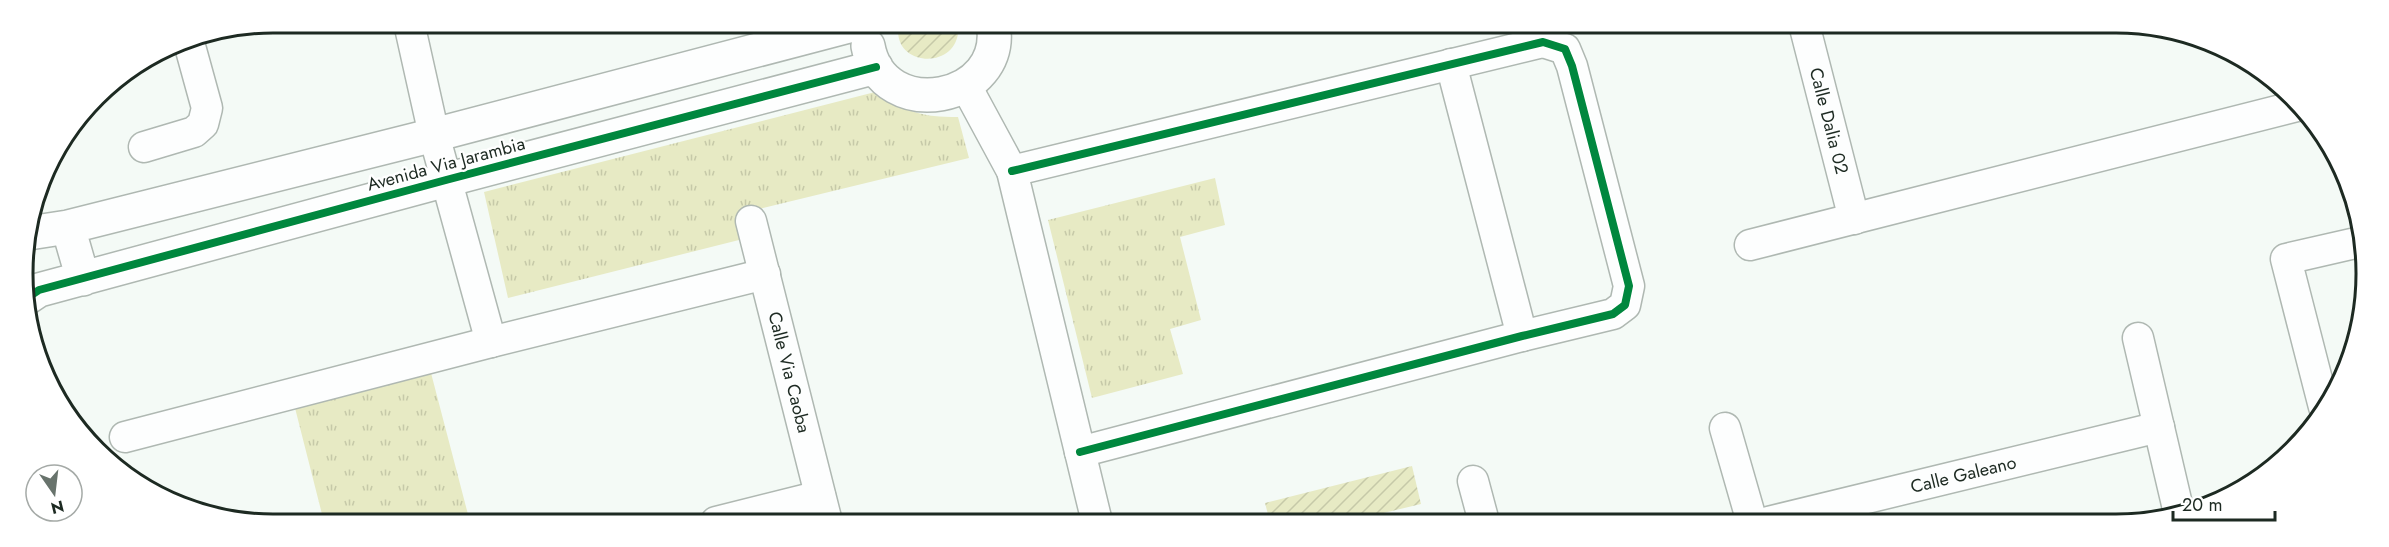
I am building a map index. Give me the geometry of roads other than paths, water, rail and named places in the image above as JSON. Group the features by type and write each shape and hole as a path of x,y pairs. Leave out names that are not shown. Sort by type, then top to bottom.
{"street":[{"path":"411,33 434,135 491,342"},
{"name":"Avenida Via Jarambia","path":"37,232 68,227 434,135 822,33"},
{"path":"867,33 869,52 876,67 889,82 907,92 927,96 948,94 966,86 981,71 991,52 994,33"},
{"name":"Calle Dalia 02","path":"1806,33 1854,219"},
{"path":"1012,171 1543,42 1565,49 1572,66 1629,286 1624,304 1613,314 1080,452"},
{"path":"144,147 194,132 203,124 207,108 198,45"},
{"path":"1451,64 1522,336"},
{"name":"Avenida Via Jarambia","path":"34,293 446,180 876,67"},
{"path":"966,86 1012,171 1095,514"},
{"path":"1750,245 2290,108"},
{"name":"Calle Via Caoba","path":"752,221 823,509"},
{"path":"68,227 83,279"},
{"path":"2322,398 2286,259 2354,243"},
{"path":"125,437 765,274"},
{"path":"2138,338 2177,506"},
{"name":"Calle Galeano","path":"1801,514 2159,427"},
{"path":"1725,428 1750,514"},
{"path":"1473,481 1482,514"},
{"path":"782,514 823,509"}]}
